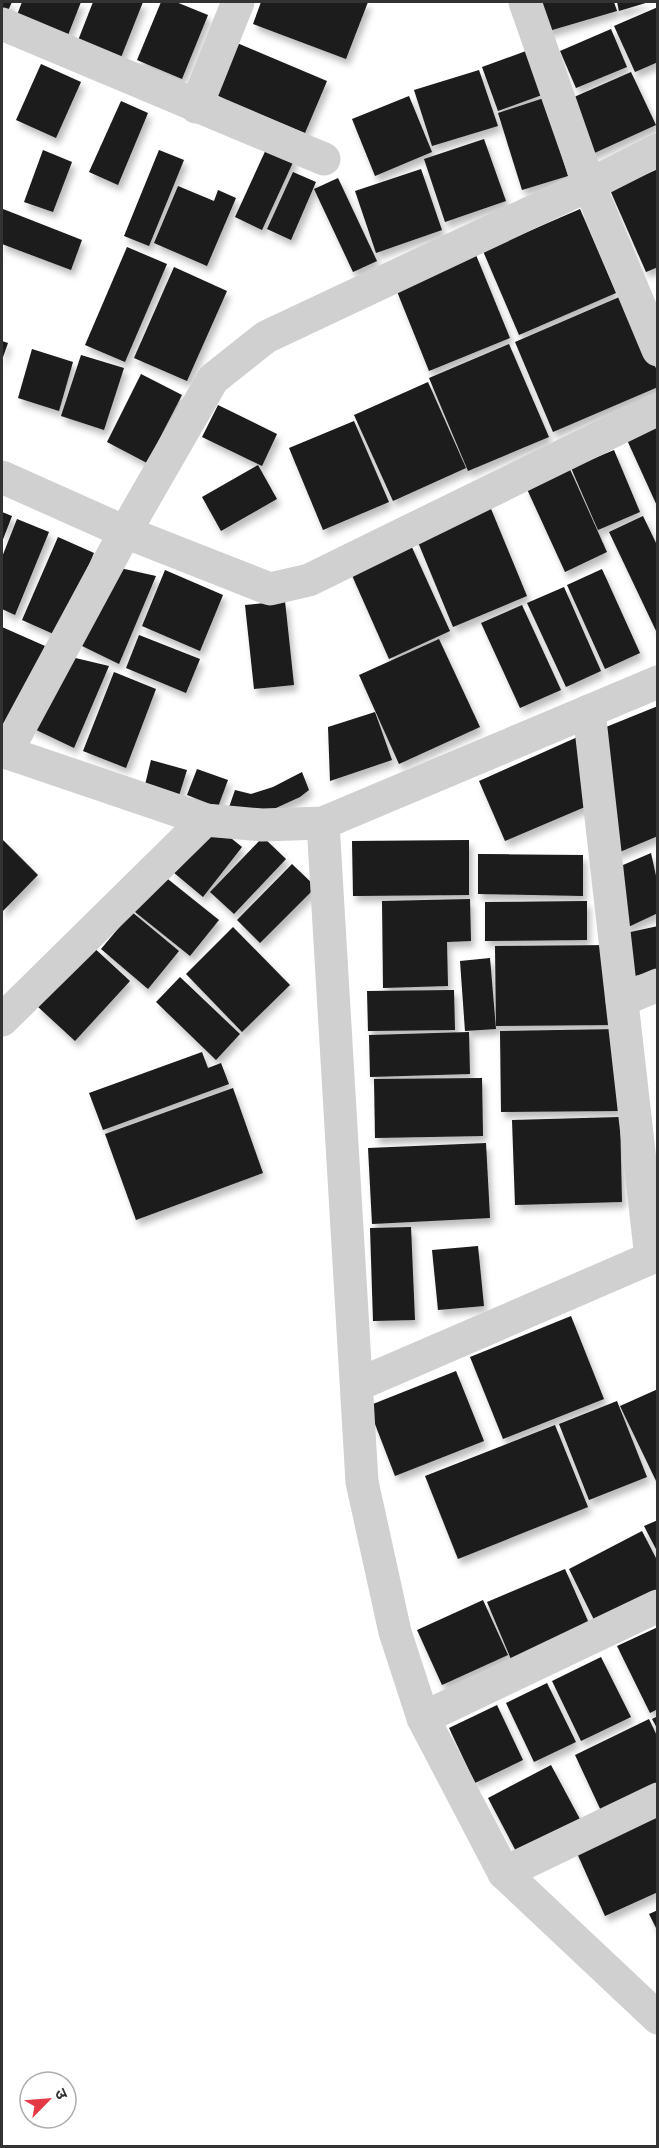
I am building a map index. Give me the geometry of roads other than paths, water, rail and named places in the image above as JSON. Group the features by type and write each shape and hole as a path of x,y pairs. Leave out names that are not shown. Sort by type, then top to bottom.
{"street":[{"path":"196,107 237,2"},
{"path":"525,2 589,184 657,350"},
{"path":"2,24 324,159"},
{"path":"657,150 267,337 213,379 125,532 4,752 205,820 262,825 323,823 657,682"},
{"path":"2,477 125,532 270,589 309,580 657,409"},
{"path":"357,1385 654,1256 589,711"},
{"path":"2,1020 205,820"},
{"path":"323,823 362,1482 395,1632 423,1718 504,1874 657,2018"},
{"path":"622,1000 657,985"},
{"path":"423,1718 657,1605"},
{"path":"504,1874 657,1799"}]}
